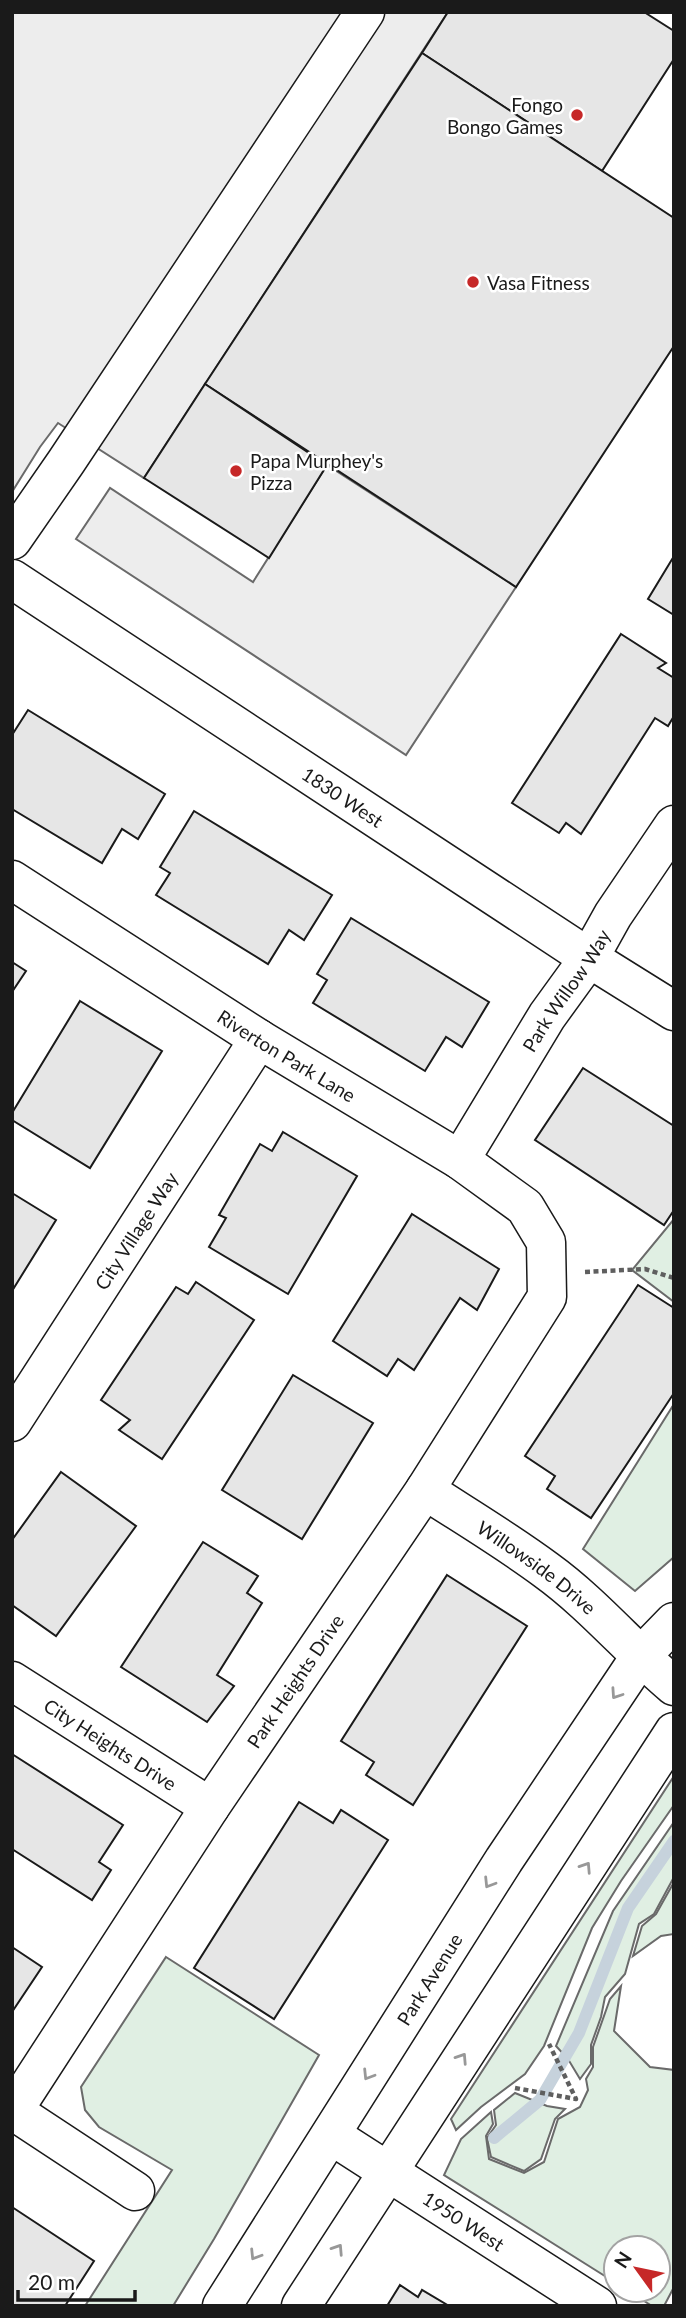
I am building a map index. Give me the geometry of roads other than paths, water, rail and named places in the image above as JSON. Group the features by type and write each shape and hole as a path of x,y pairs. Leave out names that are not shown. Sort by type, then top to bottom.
{"street":[{"path":"12,540 365,12"},
{"name":"1830 West","path":"12,579 674,1011"},
{"name":"Park Willow Way","path":"460,1160 547,1016 589,958 613,915 674,824"},
{"name":"Riverton Park Lane","path":"12,880 259,1039 460,1160 525,1207 546,1242"},
{"name":"City Village Way","path":"12,1422 259,1039"},
{"name":"Park Heights Drive","path":"13,2111 210,1807 425,1490 547,1297 546,1242"},
{"name":"Willowside Drive","path":"425,1490 547,1570 603,1618 640,1657"},
{"name":"Park Avenue","path":"222,2306 504,1860 640,1657 674,1622"},
{"path":"640,1657 674,1686"},
{"name":"City Heights Drive","path":"12,1681 210,1807"},
{"path":"301,2306 674,1732"},
{"path":"13,2111 135,2192"},
{"name":"1950 West","path":"331,2135 597,2306"}],"waterway":[{"path":"494,2138 540,2100 579,2033 628,1908 674,1841"}],"place":[{"name":"Fongo Bongo Games","path":"577,115"},
{"name":"Vasa Fitness","path":"473,282"},
{"name":"Papa Murphey's Pizza","path":"236,471"}]}
